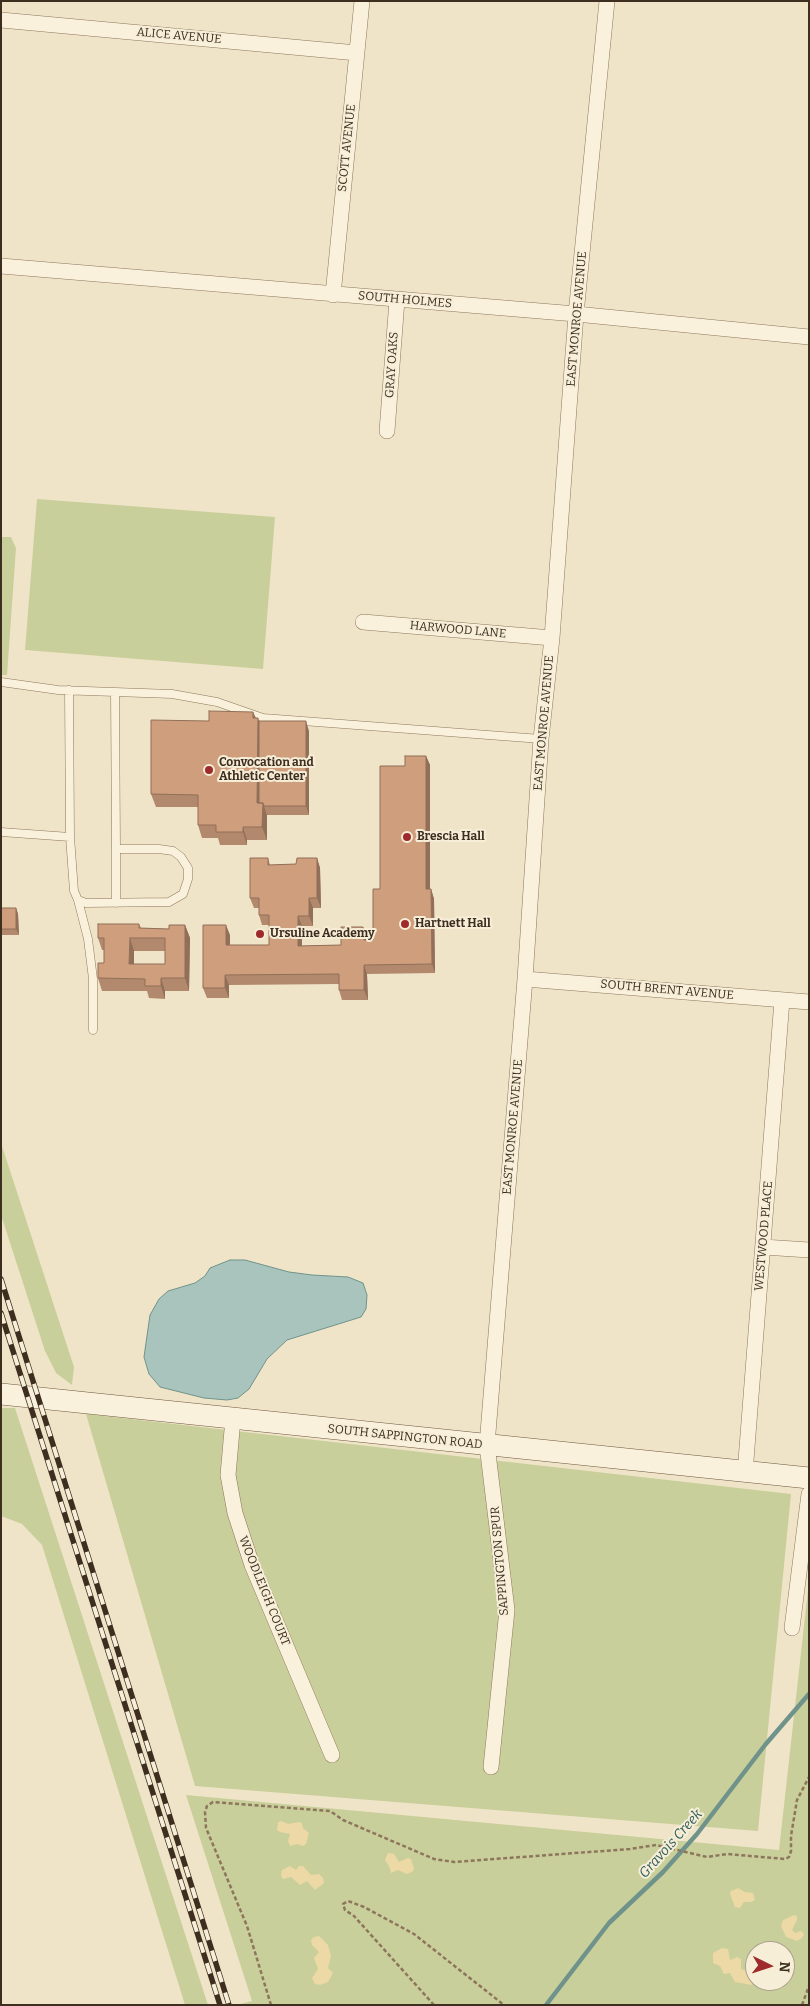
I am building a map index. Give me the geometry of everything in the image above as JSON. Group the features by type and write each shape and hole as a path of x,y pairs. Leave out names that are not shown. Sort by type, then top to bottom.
{"street":[{"name":"SCOTT AVENUE","path":"333,295 362,1"},
{"name":"EAST MONROE AVENUE","path":"488,1445 525,979 541,739 552,638 576,314 607,1"},
{"name":"ALICE AVENUE","path":"1,20 357,53"},
{"name":"SOUTH HOLMES","path":"1,266 576,314 809,337"},
{"name":"GRAY OAKS","path":"387,431 397,300"},
{"name":"HARWOOD LANE","path":"364,622 552,638"},
{"name":"SOUTH BRENT AVENUE","path":"525,979 809,1002"},
{"name":"WESTWOOD PLACE","path":"745,1472 782,1000"},
{"path":"763,1247 809,1250"},
{"name":"SOUTH SAPPINGTON ROAD","path":"1,1394 809,1478"},
{"name":"WOODLEIGH COURT","path":"233,1419 228,1474 235,1513 252,1565 332,1756"},
{"name":"SAPPINGTON SPUR","path":"488,1445 507,1610 491,1767"},
{"path":"792,1628 809,1494"}],"lane":[{"path":"1,682 69,690 172,694 217,702 263,718 541,739"},
{"path":"69,690 70,837 74,891 88,939 93,979 93,1030"},
{"path":"115,692 116,902"},
{"path":"1,832 70,837"},
{"path":"78,900 86,903 170,902 183,894 188,879 188,868 181,857 173,851 160,849 116,849"}],"path":[{"path":"271,2005 247,1926 206,1828 205,1812 207,1806 213,1802 330,1811 343,1820 434,1859 454,1862 630,1849 656,1845 707,1857 727,1854 786,1859 791,1851 791,1836 797,1800 809,1777"},
{"path":"434,2005 354,1916 345,1910 343,1904 348,1901 364,1907 414,1934 504,2005"},
{"path":"802,2005 809,1986"}],"green space":[{"path":"37,499 275,517 263,669 25,650"},
{"path":"1,537 11,537 16,548 7,675 1,675"},
{"path":"1,1143 74,1367 72,1385 56,1373 45,1351 1,1215"},
{"path":"1,1408 15,1408 208,2005 185,2005 42,1545 22,1524 1,1516"},
{"path":"86,1414 791,1494 758,1831 195,1786"},
{"path":"809,1581 809,2005 237,2005 252,2001 186,1795 779,1850"}],"sand":[{"path":"281,1821 288,1824 302,1823 303,1828 309,1833 306,1844 303,1846 297,1844 290,1846 288,1841 290,1834 277,1830 278,1822"},
{"path":"388,1853 394,1854 399,1862 408,1858 411,1859 413,1871 407,1874 398,1870 391,1873 385,1860"},
{"path":"290,1866 296,1870 299,1866 303,1866 311,1875 319,1874 323,1878 324,1883 315,1890 307,1881 300,1885 291,1877 283,1879 281,1876 282,1870"},
{"path":"738,1888 745,1892 753,1893 755,1900 744,1902 740,1908 735,1907 730,1894 731,1891"},
{"path":"794,1915 797,1916 797,1920 792,1930 795,1933 801,1931 804,1934 797,1941 786,1937 781,1926 783,1920"},
{"path":"319,1936 328,1945 331,1956 328,1968 333,1973 328,1982 320,1985 315,1984 312,1978 318,1969 314,1958 319,1952 312,1945 311,1940"},
{"path":"722,1948 728,1949 730,1960 737,1957 741,1959 741,1969 745,1970 745,1984 735,1982 730,1973 724,1974 720,1966 713,1963 713,1953"}],"water":[{"path":"230,1260 245,1260 289,1272 348,1277 363,1283 367,1295 366,1309 361,1317 287,1340 267,1359 249,1389 238,1398 227,1400 204,1398 160,1387 149,1374 144,1357 150,1315 159,1299 168,1291 195,1283 205,1276 210,1268"}],"building":[{"name":"Convocation and Athletic Center","path":"209,711 253,712 253,718 258,718 257,803 263,803 262,827 243,827 243,832 216,832 216,825 198,825 198,795 151,794 151,720 209,721"},
{"path":"259,721 306,721 306,806 264,806 263,803 259,803"},
{"path":"405,756 426,756 426,889 431,889 432,964 364,965 364,990 339,990 339,974 225,975 225,988 203,988 203,925 226,925 226,945 269,945 269,915 259,915 259,898 250,898 250,858 268,858 268,865 296,864 297,858 317,858 317,898 309,898 309,916 298,916 298,946 341,945 341,927 363,927 364,940 373,940 373,889 380,889 380,766 405,766"},
{"path":"1,908 16,908 16,929 1,929"},
{"path":"98,924 139,924 139,928 169,929 169,925 185,925 185,978 161,978 161,986 145,986 145,979 98,978 98,963 104,963 104,938 98,938","holes":["130,938 165,938 165,964 129,964"]}],"waterway":[{"name":"Gravois Creek","path":"546,2005 609,1923 663,1872 697,1834 765,1745 809,1694"}],"railway":[{"path":"1,1279 229,2005"},
{"path":"1,1313 220,2005"}],"place":[{"name":"Convocation and Athletic Center","path":"209,770"},
{"name":"Brescia Hall","path":"407,837"},
{"name":"Hartnett Hall","path":"405,924"},
{"name":"Ursuline Academy","path":"260,934"}]}
